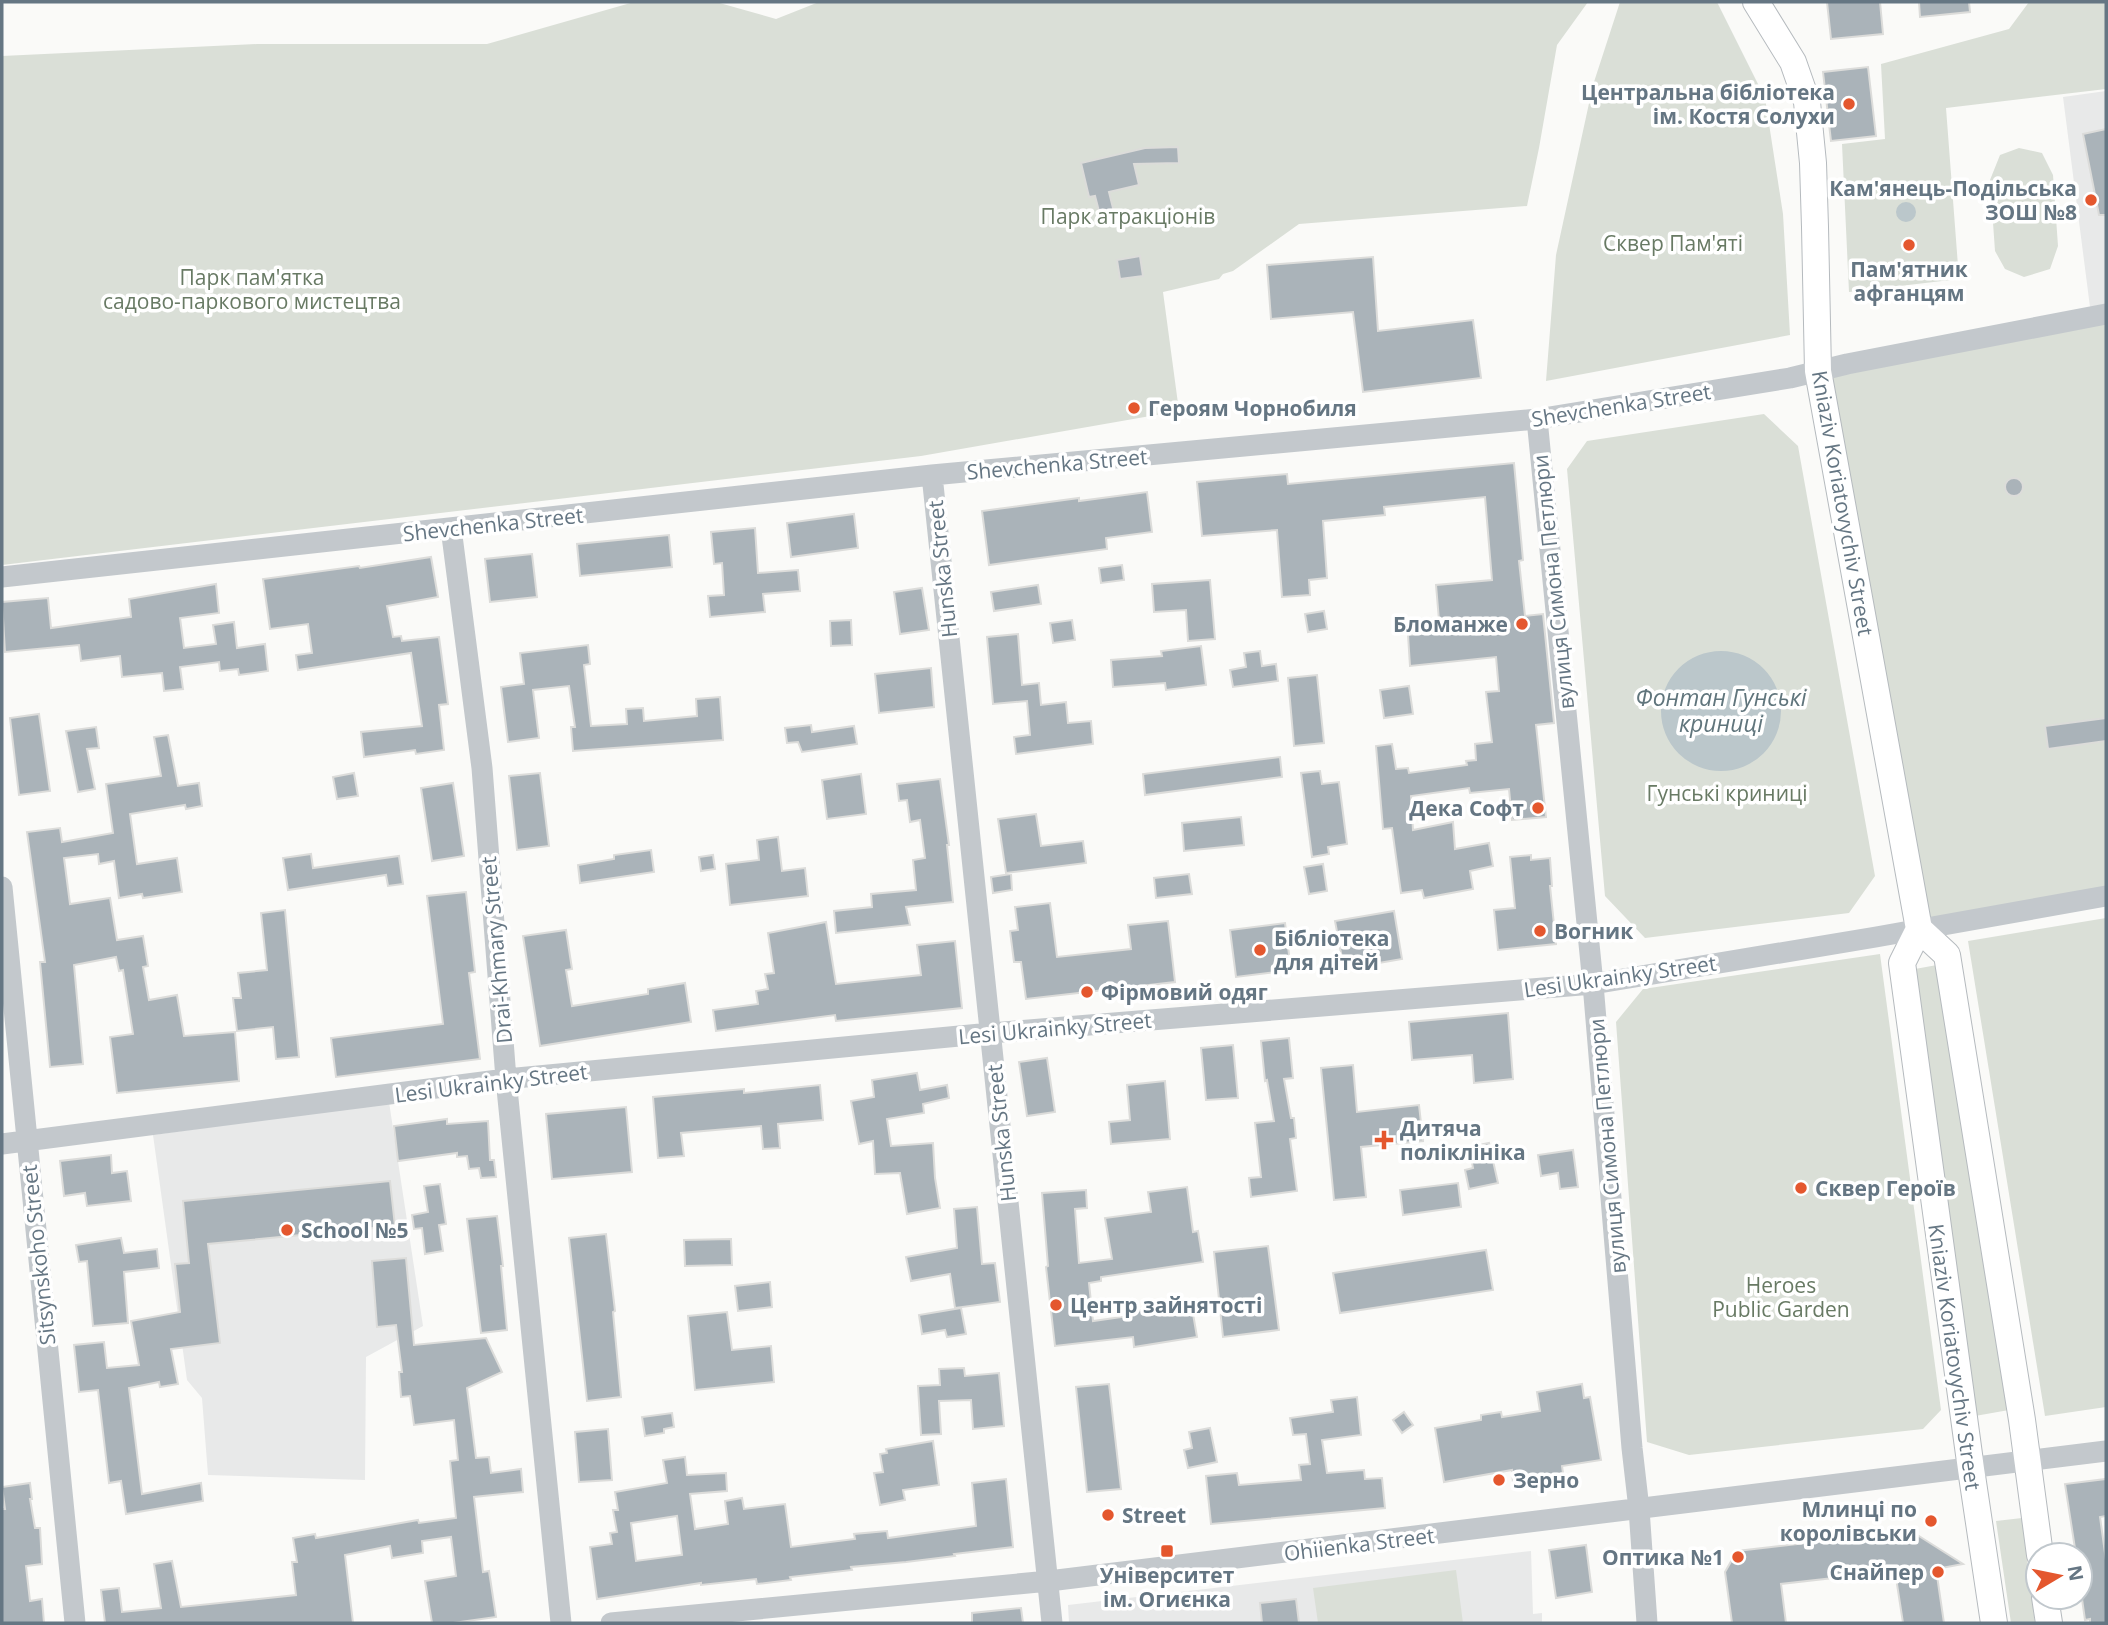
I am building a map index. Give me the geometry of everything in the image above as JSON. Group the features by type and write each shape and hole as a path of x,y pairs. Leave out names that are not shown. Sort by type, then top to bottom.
{"main road":[{"name":"Kniaziv Koriatovychiv Street","path":"1756,2 1793,62 1807,102 1813,163 1818,372 1919,929 1902,963 1994,1623"},
{"path":"1919,929 1947,955 2038,1541"}],"street":[{"name":"Shevchenka Street","path":"2,577 932,475 1536,419 1790,378 2106,314"},
{"name":"вулиця Симона Петлюри","path":"1536,419 1593,984 1647,1623"},
{"name":"Hunska Street","path":"932,475 1052,1623"},
{"name":"Drai-Khmary Street","path":"452,528 482,768 506,1079 561,1623"},
{"name":"Sitsynskoho Street","path":"2,887 75,1623"},
{"name":"Lesi Ukrainky Street","path":"2,1144 506,1079 991,1033 1593,984 2106,896"},
{"name":"Ohiienka Street","path":"611,1623 1049,1581 2106,1451"}],"shaded area":[{"name":"Кам'янець-Подільська ЗОШ №8","path":"2106,91 2106,304 2090,307 2063,97"},
{"name":"School №5","path":"389,1102 423,1326 366,1357 365,1480 208,1475 202,1398 187,1380 153,1135"},
{"path":"1531,1551 1533,1614 1542,1613 1542,1623 1069,1623 1068,1605"}],"green space":[{"name":"Парк пам'ятка садово-паркового мистецтва","path":"634,2 716,2 776,19 819,2 1588,2 1557,45 1527,206 1299,224 1219,279 1163,292 1179,411 921,456 2,565 2,56 257,44 487,44"},
{"name":"Сквер Пам'яті","path":"1620,2 1717,2 1765,98 1783,214 1790,335 1546,381 1556,255 1593,85"},
{"path":"2029,2 2106,2 2106,89 1946,108 1959,279 1849,292 1842,144 1885,139 1881,64 2009,29"},
{"path":"2019,148 2042,153 2053,175 2058,246 2050,269 2024,277 2005,269 1995,251 1990,180 2000,155"},
{"path":"2106,314 2106,896 1919,929 1818,371"},
{"name":"Гунські криниці","path":"1764,414 1798,446 1875,876 1849,913 1645,938 1605,896 1567,469 1587,441"},
{"path":"2106,918 2106,1407 2045,1416 1968,941"},
{"name":"Heroes Public Garden","path":"1880,954 1941,1410 1923,1429 1689,1455 1647,1442 1616,1022 1643,989"},
{"path":"1937,965 2009,1410 1975,1416 1915,969"},
{"path":"2022,1518 2025,1541 2024,1611 2034,1611 2035,1623 2011,1623 1996,1521"},
{"path":"1456,1570 1463,1623 1318,1623 1313,1588"}],"water":[{"path":"1902,202 1910,202 1916,212 1910,222 1902,222 1896,216 1896,208"},
{"name":"Фонтан Гунські криниці","path":"1721,651 1744,655 1764,668 1777,688 1781,711 1777,734 1764,754 1744,767 1721,771 1698,767 1678,754 1665,734 1661,711 1665,688 1678,668 1698,655"}],"building":[{"path":"1827,2 1880,2 1883,34 1831,39"},
{"path":"1919,2 1969,2 1970,12 1920,17"},
{"name":"Центральна бібліотека ім. Костя Солухи","path":"1868,67 1876,136 1831,141 1823,72"},
{"path":"2106,129 2106,215 2099,215 2083,134"},
{"path":"1178,147 1179,163 1134,164 1139,185 1109,192 1115,216 1101,219 1095,196 1089,197 1081,163 1145,148"},
{"path":"1140,256 1143,276 1120,279 1117,260"},
{"path":"1373,257 1378,331 1473,320 1481,378 1363,392 1353,312 1271,319 1267,265"},
{"path":"1514,463 1525,616 1543,614 1554,723 1536,725 1546,817 1512,820 1509,789 1470,793 1469,788 1411,796 1413,830 1453,822 1455,849 1489,843 1493,866 1470,871 1473,889 1424,898 1422,890 1401,893 1392,828 1383,829 1376,746 1392,744 1396,769 1408,768 1409,773 1467,765 1466,761 1476,760 1475,744 1492,742 1486,692 1499,691 1496,657 1410,666 1408,635 1440,632 1436,585 1492,580 1485,497 1384,507 1385,515 1323,521 1327,578 1309,580 1310,595 1282,597 1277,530 1202,536 1197,482 1287,474 1288,484"},
{"path":"2014,478 2020,481 2023,487 2020,493 2014,496 2008,493 2005,487 2008,481"},
{"path":"1147,492 1152,532 1106,538 1107,549 989,565 982,511"},
{"path":"854,514 858,548 791,557 787,523"},
{"path":"755,528 758,573 798,570 800,591 763,594 765,612 710,617 708,596 724,595 722,563 714,564 711,532"},
{"path":"669,535 672,567 580,576 577,544"},
{"path":"532,554 537,597 490,602 485,559"},
{"path":"431,557 438,597 387,606 393,637 401,636 402,641 439,637 448,704 439,705 444,750 416,754 415,750 364,757 361,732 422,726 411,653 298,670 296,655 312,653 308,624 270,629 263,579"},
{"path":"1122,565 1124,580 1101,583 1099,568"},
{"path":"1210,580 1215,639 1188,641 1186,610 1154,612 1152,584"},
{"path":"216,584 219,613 180,618 184,648 216,644 213,625 234,622 237,648 265,644 268,671 239,675 238,669 220,671 219,662 180,667 183,689 164,691 162,673 122,677 120,656 81,661 79,645 5,652 2,602 48,598 51,628 131,617 129,599"},
{"path":"1038,585 1041,604 994,611 991,592"},
{"path":"922,588 929,630 900,634 894,592"},
{"path":"1324,611 1327,629 1308,632 1305,614"},
{"path":"851,620 852,645 831,646 830,621"},
{"path":"1072,620 1075,640 1053,643 1050,623"},
{"path":"1018,634 1022,685 1039,683 1041,705 1066,702 1068,723 1091,721 1093,744 1016,754 1014,737 1030,735 1027,701 993,704 987,637"},
{"path":"588,645 590,664 584,665 591,726 627,724 626,709 643,708 644,721 697,716 696,699 720,697 723,740 573,751 571,727 575,727 569,686 533,690 539,738 508,742 501,687 524,684 520,653"},
{"path":"1201,646 1206,685 1166,690 1165,683 1113,687 1111,660 1162,656 1161,651"},
{"path":"1260,651 1262,666 1276,664 1278,681 1233,687 1230,670 1246,667 1244,653"},
{"path":"931,668 934,707 879,713 875,674"},
{"path":"1317,675 1324,743 1294,746 1288,678"},
{"path":"1409,686 1413,714 1384,718 1380,690"},
{"path":"39,714 50,791 19,795 10,718"},
{"path":"2106,718 2106,741 2048,749 2045,726"},
{"path":"811,725 812,732 854,726 857,744 802,752 798,742 787,743 785,728"},
{"path":"96,727 99,748 87,749 95,789 78,792 66,731"},
{"path":"168,735 178,786 199,783 202,806 186,809 185,805 130,814 137,864 177,858 182,892 143,898 142,894 119,898 114,861 99,864 98,854 64,858 70,904 110,898 117,940 143,936 148,966 143,967 149,1000 177,995 184,1036 235,1032 239,1081 117,1093 110,1037 133,1034 123,970 119,971 116,957 74,965 83,1064 50,1067 40,962 45,962 27,832 60,828 62,842 113,833 106,784 161,776 154,737"},
{"path":"1280,757 1282,777 1145,795 1143,774"},
{"path":"1320,771 1322,784 1339,782 1347,844 1328,847 1329,854 1312,857 1301,773"},
{"path":"354,773 358,796 337,799 333,777"},
{"path":"540,773 549,846 517,850 509,776"},
{"path":"861,774 866,814 827,819 822,780"},
{"path":"940,779 953,902 906,907 910,925 836,933 834,911 872,907 871,894 916,890 913,860 925,858 920,820 910,822 907,800 899,801 897,784"},
{"path":"453,783 464,856 432,861 421,788"},
{"path":"1036,814 1041,846 1083,841 1086,863 1006,873 998,819"},
{"path":"1241,817 1244,845 1184,851 1182,823"},
{"path":"778,837 782,871 805,868 808,896 730,905 726,864 759,860 757,840"},
{"path":"651,850 654,872 580,883 578,865 614,859 614,855"},
{"path":"311,854 313,868 399,856 403,884 388,886 386,875 288,890 283,858"},
{"path":"713,855 715,869 701,871 699,857"},
{"path":"1531,855 1531,860 1550,858 1556,944 1498,950 1494,910 1515,908 1510,857"},
{"path":"1323,864 1327,891 1309,894 1304,867"},
{"path":"1011,874 1012,890 993,893 991,877"},
{"path":"1189,874 1192,894 1156,898 1154,878"},
{"path":"466,892 475,972 469,973 480,1059 336,1077 331,1038 443,1024 427,896"},
{"path":"1050,903 1057,957 1131,949 1128,925 1168,921 1175,982 1026,999 1021,962 1014,962 1010,931 1018,930 1015,907"},
{"path":"285,910 299,1057 276,1059 273,1027 237,1031 233,998 241,998 238,973 267,970 261,913"},
{"path":"1394,911 1402,959 1344,969 1335,921"},
{"path":"826,922 836,984 921,975 917,945 955,941 962,1008 836,1021 835,1015 716,1031 713,1010 758,1004 756,991 768,989 765,974 774,973 768,933"},
{"name":"Бібліотека для дітей","path":"1285,923 1291,970 1236,977 1230,930"},
{"path":"566,930 572,969 566,970 572,1006 648,994 648,989 685,983 691,1022 540,1046 523,936"},
{"path":"1508,1013 1513,1079 1474,1083 1472,1055 1412,1060 1409,1022"},
{"path":"1289,1038 1293,1078 1284,1079 1291,1118 1294,1118 1296,1138 1290,1139 1297,1191 1251,1197 1249,1178 1261,1177 1255,1123 1274,1121 1267,1080 1265,1081 1261,1041"},
{"path":"1233,1045 1238,1098 1206,1100 1201,1048"},
{"path":"1047,1058 1055,1112 1027,1116 1019,1062"},
{"path":"1353,1065 1357,1112 1419,1105 1423,1141 1361,1147 1366,1197 1334,1200 1321,1068"},
{"path":"917,1073 920,1090 947,1085 949,1098 923,1104 924,1113 887,1119 891,1146 933,1143 940,1208 907,1214 900,1173 875,1174 873,1141 859,1144 851,1101 874,1097 872,1080"},
{"path":"1165,1081 1170,1139 1111,1144 1109,1122 1130,1120 1127,1085"},
{"path":"820,1085 823,1120 778,1124 780,1148 763,1149 761,1126 681,1133 684,1156 658,1158 653,1097 744,1089 744,1093"},
{"path":"626,1107 632,1172 552,1179 546,1114"},
{"path":"447,1119 447,1124 488,1121 490,1160 494,1160 496,1177 481,1178 479,1168 469,1169 467,1156 457,1157 457,1153 398,1161 394,1126"},
{"path":"1489,1143 1498,1183 1469,1189 1465,1170 1473,1168 1469,1147"},
{"path":"1573,1150 1578,1187 1560,1189 1558,1173 1541,1176 1538,1155"},
{"path":"111,1155 112,1173 127,1171 131,1201 87,1206 85,1193 64,1196 60,1161"},
{"path":"390,1181 395,1226 208,1244 220,1343 171,1349 178,1384 160,1387 159,1382 129,1388 142,1494 201,1483 203,1501 126,1514 121,1481 109,1483 98,1390 79,1392 74,1345 104,1342 107,1368 139,1365 131,1321 180,1312 175,1264 189,1263 183,1201"},
{"path":"1458,1183 1461,1207 1403,1215 1400,1190"},
{"path":"440,1184 446,1224 439,1225 443,1251 425,1254 422,1228 414,1229 412,1215 428,1212 424,1186"},
{"path":"1187,1187 1193,1232 1198,1231 1203,1262 1101,1277 1101,1281 1089,1283 1093,1321 1191,1302 1197,1337 1134,1347 1133,1337 1055,1346 1046,1267 1042,1193 1086,1190 1087,1208 1075,1209 1079,1263 1112,1259 1105,1218 1151,1212 1148,1192"},
{"path":"977,1207 982,1264 995,1263 1000,1302 955,1308 950,1274 911,1281 906,1257 957,1248 954,1209"},
{"path":"497,1216 507,1330 481,1333 467,1219"},
{"path":"606,1234 621,1397 587,1401 569,1238"},
{"path":"121,1238 124,1253 157,1249 159,1268 124,1272 128,1323 93,1326 87,1261 79,1262 76,1245"},
{"path":"731,1239 732,1265 685,1266 684,1240"},
{"path":"1268,1246 1279,1330 1223,1337 1214,1252"},
{"path":"1486,1250 1493,1290 1340,1313 1333,1273"},
{"path":"406,1258 414,1345 486,1338 502,1372 467,1388 476,1458 489,1457 491,1473 521,1469 523,1492 474,1497 483,1572 489,1571 496,1617 432,1623 425,1581 456,1576 451,1537 422,1541 423,1553 392,1558 390,1546 345,1555 353,1623 105,1623 101,1590 119,1588 122,1612 161,1608 154,1564 172,1561 181,1607 296,1595 292,1562 297,1562 293,1538 315,1534 316,1538 418,1520 419,1523 456,1518 450,1461 458,1460 454,1420 414,1425 410,1396 401,1397 399,1372 402,1372 396,1325 377,1327 372,1261"},
{"path":"770,1282 772,1307 738,1311 735,1286"},
{"path":"961,1308 966,1334 947,1337 945,1330 922,1334 919,1315"},
{"path":"727,1312 732,1350 771,1346 774,1382 695,1390 688,1316"},
{"path":"964,1368 965,1376 999,1373 1004,1426 973,1429 971,1400 939,1401 941,1434 921,1435 918,1386 940,1385 939,1369"},
{"path":"1109,1384 1121,1489 1087,1492 1076,1387"},
{"path":"1582,1384 1584,1398 1590,1397 1601,1460 1562,1466 1563,1473 1513,1482 1512,1470 1444,1482 1435,1428 1481,1420 1481,1415 1501,1412 1502,1417 1540,1411 1537,1392"},
{"path":"1357,1397 1361,1435 1322,1440 1327,1473 1364,1470 1365,1479 1382,1478 1385,1508 1211,1524 1206,1476 1237,1473 1239,1485 1301,1480 1299,1465 1310,1464 1306,1434 1293,1435 1290,1418 1333,1412 1331,1400"},
{"path":"1404,1412 1413,1425 1402,1433 1393,1420"},
{"path":"672,1413 674,1427 664,1429 664,1433 645,1436 642,1417"},
{"path":"1210,1428 1217,1462 1188,1468 1184,1450 1192,1448 1189,1432"},
{"path":"608,1429 612,1480 579,1482 575,1432"},
{"path":"933,1441 939,1485 903,1490 905,1500 880,1505 874,1473 883,1472 880,1454 887,1453 886,1449"},
{"path":"685,1457 687,1475 726,1473 727,1491 690,1494 695,1529 728,1524 725,1501 742,1498 744,1509 785,1504 791,1547 855,1539 854,1534 887,1531 888,1538 976,1526 972,1483 1006,1479 1013,1547 851,1567 852,1570 790,1577 791,1580 757,1584 756,1579 701,1583 597,1599 590,1547 612,1544 610,1533 617,1532 613,1510 618,1510 615,1492 667,1483 663,1460","holes":["677,1516 682,1555 636,1561 631,1523"]},
{"path":"2106,1479 2106,1516 2100,1517 2106,1560 2106,1623 2090,1623 2090,1619 2085,1620 2084,1611 2094,1611 2094,1541 2074,1541 2065,1484"},
{"path":"30,1483 35,1528 40,1528 42,1564 26,1566 30,1601 42,1599 44,1623 2,1623 2,1509 5,1509 2,1487"},
{"path":"1911,1531 1963,1564 1936,1569 1944,1623 1903,1623 1895,1571 1781,1584 1786,1623 1732,1623 1725,1572 1737,1551"},
{"path":"1586,1545 1592,1592 1556,1598 1549,1550"},
{"path":"1296,1599 1299,1623 1262,1623 1260,1603"},
{"path":"1021,1608 1023,1623 972,1623 972,1613"}],"place":[{"name":"Центральна бібліотека ім. Костя Солухи","path":"1849,104"},
{"name":"Кам'янець-Подільська ЗОШ №8","path":"2091,200"},
{"name":"Пам'ятник афганцям","path":"1909,245"},
{"name":"Героям Чорнобиля","path":"1134,408"},
{"name":"Бломанже","path":"1522,624"},
{"name":"Дека Софт","path":"1538,808"},
{"name":"Вогник","path":"1540,931"},
{"name":"Бібліотека для дітей","path":"1260,950"},
{"name":"Фірмовий одяг","path":"1087,992"},
{"name":"Дитяча поліклініка","path":"1384,1140"},
{"name":"Сквер Героїв","path":"1801,1188"},
{"name":"School №5","path":"287,1230"},
{"name":"Центр зайнятості","path":"1056,1305"},
{"name":"Зерно","path":"1499,1480"},
{"name":"Street","path":"1108,1515"},
{"name":"Млинці по королівськи","path":"1931,1521"},
{"name":"Університет ім. Огиєнка","path":"1167,1551"},
{"name":"Оптика №1","path":"1738,1557"},
{"name":"Снайпер","path":"1938,1572"}],"park label":[{"name":"Парк атракціонів","path":"1128,216"}]}
